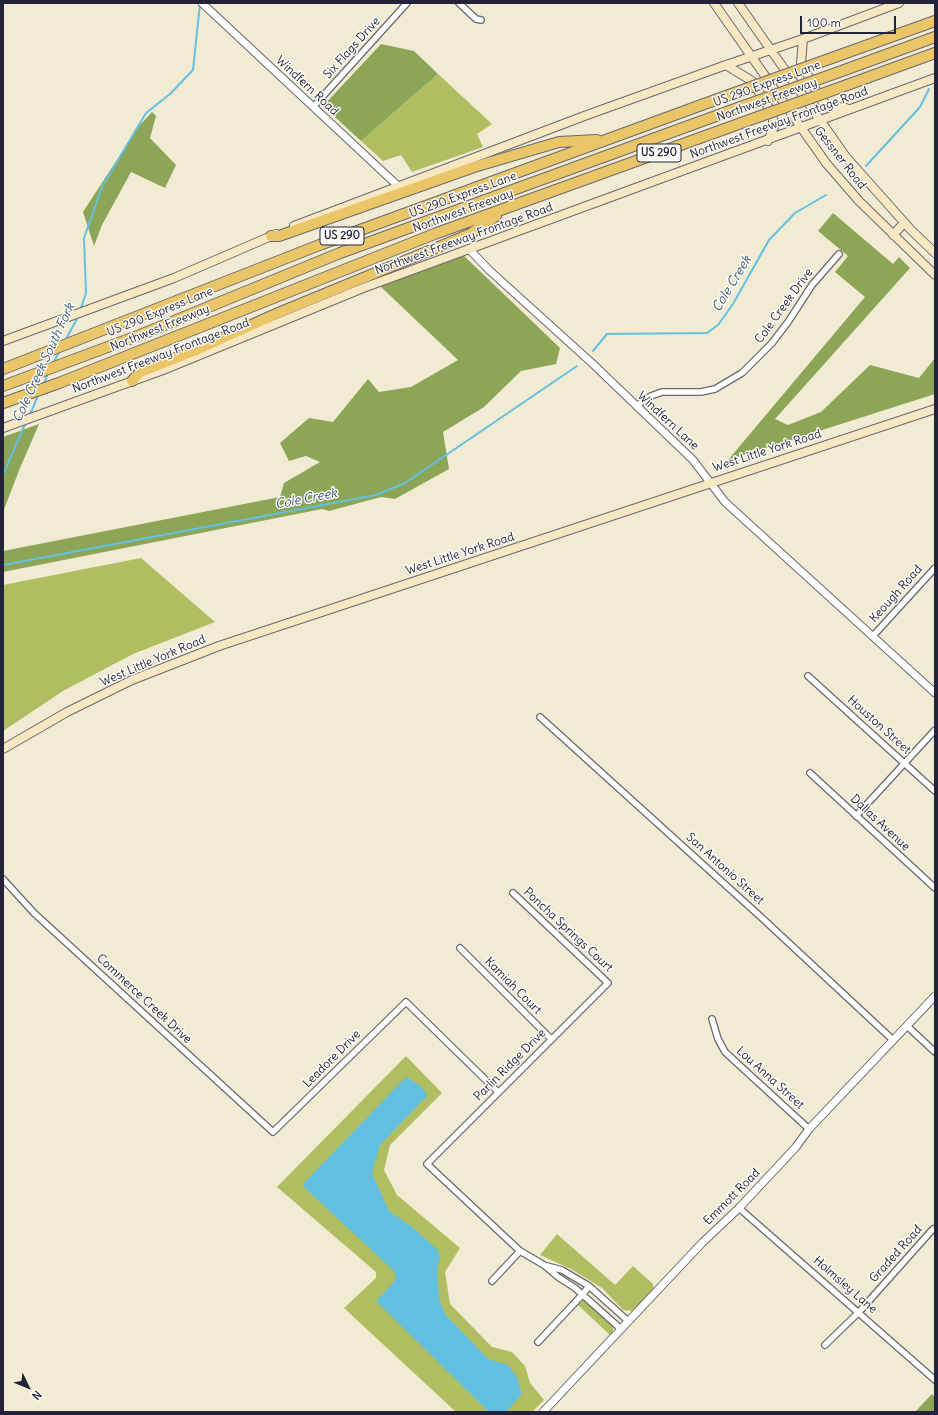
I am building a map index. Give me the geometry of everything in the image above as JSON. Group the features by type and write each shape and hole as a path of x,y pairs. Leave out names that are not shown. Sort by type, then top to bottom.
{"highway":[{"name":"Northwest Freeway","path":"3,368 79,340 322,244 829,58 935,21"},
{"name":"US 290 Express Lane","path":"3,386 68,362 340,253 935,37"},
{"name":"Northwest Freeway","path":"3,403 59,383 437,233 935,53"},
{"path":"270,236 279,236 474,167 559,142 608,139"},
{"path":"132,381 140,372 203,347 278,313 470,234 510,207"}],"main road":[{"name":"Gessner Road","path":"714,3 826,163 859,201 935,275"},
{"name":"Gessner Road","path":"738,3 821,120 846,158 904,223 935,253"},
{"path":"3,341 174,278 318,216 726,65 803,40 899,3"},
{"path":"803,40 800,63 822,101 828,106 853,108"},
{"path":"726,65 752,81 772,113 774,127 768,141"},
{"name":"Northwest Freeway Frontage Road","path":"3,428 132,381 350,293 768,141 801,127 935,78"},
{"path":"893,235 904,223"},
{"name":"West Little York Road","path":"3,749 67,712 161,668 320,612 935,409"}],"street":[{"name":"Six Flags Drive","path":"313,107 407,3"},
{"path":"459,3 476,19 481,20"},
{"name":"Windfern Road","path":"204,4 398,186"},
{"name":"Windfern Lane","path":"469,249 489,270 593,364 693,460 725,502 935,693"},
{"name":"Cole Creek Drive","path":"636,406 650,396 662,392 701,392 715,389 742,374 772,344 812,285 838,254"},
{"name":"Keough Road","path":"873,636 935,568"},
{"name":"Houston Street","path":"808,676 935,791"},
{"name":"San Antonio Street","path":"540,717 762,918 893,1040"},
{"path":"856,816 935,730"},
{"name":"Dallas Avenue","path":"810,773 935,888"},
{"name":"Commerce Creek Drive","path":"3,880 40,917 273,1132"},
{"name":"Poncha Springs Court","path":"513,893 608,982"},
{"name":"Kamiah Court","path":"460,948 551,1040"},
{"name":"Parlin Ridge Drive","path":"520,1251 427,1164 608,982"},
{"name":"Emmott Road","path":"543,1412 702,1243 739,1208 796,1147 809,1129 935,996"},
{"name":"Leadore Drive","path":"273,1132 406,1002 498,1092"},
{"name":"Lou Anna Street","path":"712,1019 724,1052 809,1129"},
{"path":"907,1026 935,1052"},
{"name":"Holmsley Lane","path":"739,1208 935,1380"},
{"name":"Graded Road","path":"825,1345 859,1312 933,1229"},
{"path":"492,1281 520,1251 544,1265 583,1294 621,1329"},
{"path":"544,1265 562,1270 589,1286 628,1321"},
{"path":"538,1342 589,1286"}],"green space":[{"path":"381,44 414,51 438,74 361,141 323,106"},
{"path":"438,74 492,124 477,134 483,147 412,172 401,155 383,161 361,141"},
{"path":"152,112 156,116 150,138 176,165 165,188 131,172 102,225 94,246 83,212 139,126"},
{"path":"833,213 893,264 899,257 910,268 775,419 788,425 821,412 870,365 919,378 935,358 935,394 728,460 865,297 835,272 848,256 818,231"},
{"path":"462,254 560,348 556,364 521,371 484,407 443,432 449,469 395,499 381,497 329,511 322,509 3,572 3,551 280,497 284,483 320,462 306,456 289,461 280,443 309,418 333,422 368,379 379,392 411,387 458,360 380,286"},
{"path":"39,424 20,468 3,512 3,437"},
{"path":"141,558 215,622 133,654 63,691 3,731 3,585"},
{"path":"406,1056 442,1093 390,1145 384,1170 397,1195 460,1248 445,1272 450,1304 492,1347 512,1352 525,1366 530,1383 544,1400 532,1412 456,1412 344,1308 376,1278 376,1272 277,1187"},
{"path":"557,1234 615,1285 633,1266 653,1284 654,1294 634,1311 623,1310 602,1288 571,1269 540,1255"},
{"path":"581,1301 588,1301 613,1325 613,1334 610,1335 578,1305"},
{"path":"932,1394 935,1397 935,1412 915,1412"}],"water":[{"path":"406,1077 418,1084 425,1091 427,1096 380,1145 372,1173 389,1211 412,1227 438,1250 440,1258 437,1269 440,1302 446,1315 488,1359 508,1365 517,1377 522,1394 506,1412 489,1412 376,1301 394,1282 396,1277 394,1271 304,1187 304,1183"}],"waterway":[{"name":"Cole Creek South Fork","path":"80,311 86,293 84,238 102,187 146,113 170,94 193,70 200,4"},
{"name":"Cole Creek","path":"866,166 920,107 929,89"},
{"name":"Cole Creek","path":"593,351 607,334 707,333 718,325 733,304 769,240 795,213 826,195"},
{"name":"Cole Creek South Fork","path":"66,339 78,317"},
{"name":"Cole Creek South Fork","path":"53,364 60,350"},
{"name":"Cole Creek","path":"3,565 376,495 405,483 577,366"},
{"name":"Cole Creek South Fork","path":"44,384 48,373"},
{"name":"Cole Creek South Fork","path":"29,417 39,393"},
{"name":"Cole Creek South Fork","path":"3,475 26,422"}]}
